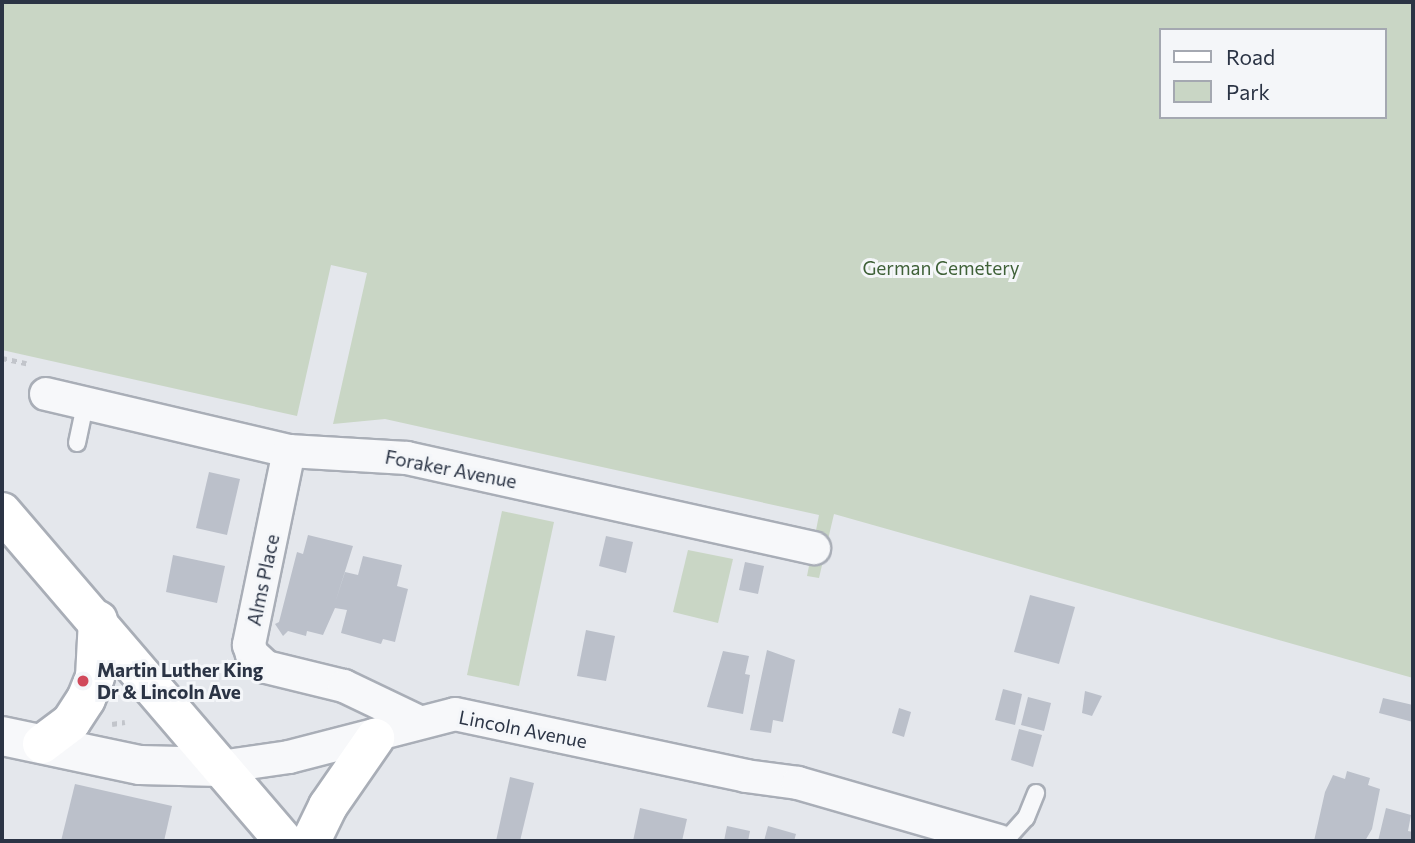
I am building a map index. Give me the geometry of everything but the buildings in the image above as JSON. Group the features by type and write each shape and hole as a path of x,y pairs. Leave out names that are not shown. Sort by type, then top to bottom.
{"main road":[{"path":"2,512 98,620 284,841"},
{"path":"42,744 71,722 86,699 95,677 98,620"},
{"path":"312,841 328,806 375,738"}],"street":[{"name":"Foraker Avenue","path":"46,394 289,451 407,458 814,548"},
{"name":"Alms Place","path":"289,451 249,645 252,654 266,667 344,686 417,722"},
{"name":"Lincoln Avenue","path":"2,736 140,765 220,767 375,738 417,722 455,715 518,725 746,776 798,783 999,841"}],"lane":[{"path":"77,443 85,404"},
{"path":"1005,841 1026,818 1036,793"}],"path":[{"path":"2,358 26,363"},
{"path":"108,725 125,722"}],"green space":[{"name":"German Cemetery","path":"2,2 1413,2 1413,678 834,514 819,578 807,576 819,515 385,419 333,424 367,273 331,265 297,416 2,350"},
{"path":"502,511 554,522 519,686 467,675"},
{"path":"688,550 733,559 718,623 673,612"}],"place":[{"name":"Martin Luther King Dr & Lincoln Ave","path":"83,681"}]}
